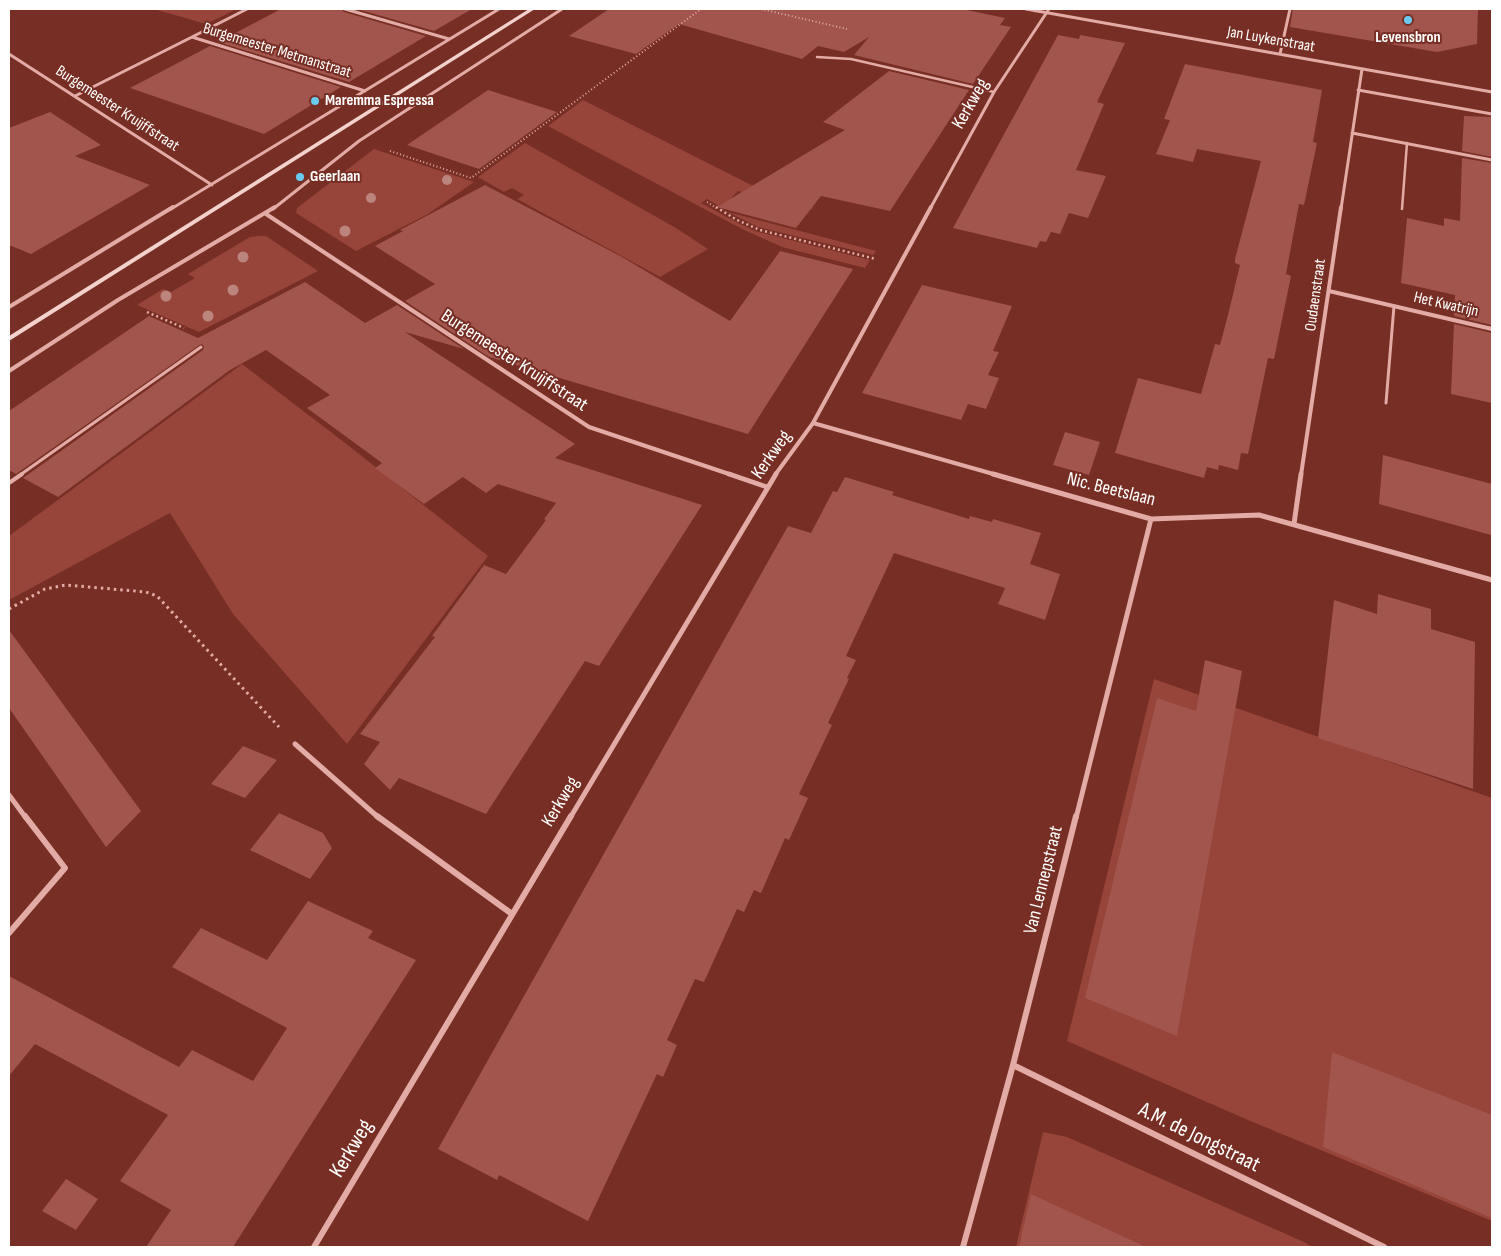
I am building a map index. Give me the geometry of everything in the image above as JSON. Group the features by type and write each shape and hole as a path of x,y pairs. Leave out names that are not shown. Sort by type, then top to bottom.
{"street":[{"path":"192,37 247,9"},
{"path":"345,9 449,39"},
{"path":"9,307 499,9"},
{"path":"9,339 532,9"},
{"path":"9,371 118,300 182,261 266,214 359,141 562,9"},
{"name":"Jan Luykenstraat","path":"1026,9 1048,11 1492,92"},
{"path":"1280,54 1290,9"},
{"name":"Kerkweg","path":"314,1247 767,487 813,422 994,92 1048,11"},
{"name":"Burgemeester Metmanstraat","path":"75,96 192,37 365,91"},
{"name":"Burgemeester Kruijffstraat","path":"9,54 212,185"},
{"name":"Oudaenstraat","path":"1294,524 1362,68"},
{"path":"1358,90 1492,114"},
{"path":"1352,133 1492,160"},
{"name":"Burgemeester Kruijffstraat","path":"266,214 590,427 767,487"},
{"name":"Het Kwatrijn","path":"1329,291 1492,329"},
{"name":"Nic. Beetslaan","path":"813,422 1151,518 1259,515 1492,580"},
{"name":"Van Lennepstraat","path":"963,1247 1012,1065 1151,518"},
{"path":"295,744 370,811 512,914"},
{"path":"9,795 65,868 9,934"},
{"name":"A.M. de Jongstraat","path":"1012,1065 1370,1244 1384,1247"}],"lane":[{"path":"818,57 851,59 994,92"},
{"path":"1402,209 1407,143"},
{"name":"Het Kwatrijn","path":"1386,404 1394,306"},
{"path":"9,483 201,346"}],"path":[{"path":"359,141 471,178 702,9"},
{"path":"761,9 847,29"},
{"path":"707,202 737,220 760,230 898,264"},
{"path":"118,300 193,332 201,346"},
{"path":"9,609 45,589 66,585 146,592 157,596 295,744"}],"shaded area":[{"path":"154,9 237,9 206,24"},
{"path":"583,100 779,199 814,208 811,209 738,191 722,208 707,199 701,203 755,231 870,260 865,268 782,247 742,229 548,126"},
{"path":"525,143 676,228 708,249 660,277 517,199 524,195 512,188 504,192 478,177"},
{"path":"374,149 474,182 428,214 356,251 296,213 297,208"},
{"path":"728,212 876,251 873,255 758,227"},
{"path":"266,236 318,271 199,332 137,305 163,289 171,292 195,278 188,274 250,237"},
{"path":"242,364 488,556 347,744 233,614 170,513 9,600 9,536"},
{"path":"1154,679 1492,798 1492,1221 1248,1120 1067,1041"},
{"path":"1043,1132 1067,1137 1312,1247 1016,1247"}],"building":[{"path":"281,9 342,9 344,12 426,36 349,82 218,42"},
{"path":"357,9 472,9 434,31"},
{"path":"609,9 962,9 1005,18 1000,25 1011,27 973,84 854,55 869,37 844,52 818,46 802,59 679,24 636,54 569,36"},
{"name":"Levensbron","path":"1293,9 1478,9 1477,44 1437,52 1290,27"},
{"path":"1058,35 1079,39 1080,35 1125,43 1097,102 1104,104 1076,170 1106,176 1088,218 1069,213 1060,234 1051,232 1046,242 1040,241 1037,248 953,228"},
{"path":"210,46 341,87 264,134 130,88"},
{"path":"1185,64 1322,90 1313,142 1317,143 1304,205 1299,204 1286,274 1291,276 1274,359 1268,358 1248,454 1241,453 1238,470 1219,465 1218,470 1207,467 1204,478 1115,453 1138,378 1201,394 1215,344 1220,345 1229,311 1240,265 1235,263 1235,259 1261,161 1197,149 1193,162 1156,154 1170,120 1164,119"},
{"path":"889,71 969,90 890,211 821,196 796,228 717,207 845,130 823,122"},
{"path":"488,90 557,112 479,169 407,145"},
{"path":"50,112 101,145 75,156 150,185 31,254 9,245 9,128"},
{"path":"1464,116 1492,117 1492,157 1462,151"},
{"path":"1462,158 1492,163 1492,325 1454,316 1455,295 1401,283 1407,218 1444,226 1444,218 1460,221"},
{"path":"485,185 622,257 730,321 780,251 853,269 748,434 489,357 405,301 435,284 375,246 403,231 400,230"},
{"path":"305,282 365,323 397,305 464,349 405,332 575,444 555,458 702,505 599,666 585,661 486,814 399,778 390,790 364,764 380,742 360,734 435,637 432,636 484,565 506,574 546,520 544,519 556,503 498,484 486,493 463,477 424,504 375,468 382,463 307,408 330,395 266,350 230,370 58,497 23,478 203,350 204,346 201,344 16,474 9,470 9,411 149,316 198,338"},
{"path":"922,285 1012,306 993,351 999,352 988,375 999,378 986,409 968,404 961,420 862,393"},
{"path":"1454,324 1492,333 1492,403 1451,394"},
{"path":"1065,432 1100,442 1089,475 1053,465"},
{"path":"1383,455 1492,484 1491,535 1379,504"},
{"path":"845,477 894,492 892,495 969,519 970,516 992,522 993,519 1041,533 1030,564 1060,574 1045,620 998,604 1005,588 894,553 846,656 856,660 828,723 832,725 799,794 808,798 789,840 785,838 761,893 754,890 744,912 737,909 704,982 695,979 667,1040 677,1045 663,1077 657,1074 588,1221 499,1175 497,1180 438,1149 788,526 811,533 833,491 837,492"},
{"path":"1378,594 1431,609 1431,629 1475,642 1473,789 1318,738 1334,600 1377,614"},
{"path":"9,630 141,811 106,847 9,708"},
{"path":"1205,660 1242,671 1177,1036 1085,998 1157,698 1196,711"},
{"path":"243,746 277,760 245,798 211,784"},
{"path":"279,813 323,833 332,848 310,879 250,850"},
{"path":"308,901 373,931 368,938 416,960 233,1247 146,1247 171,1210 120,1181 168,1115 35,1044 9,1076 9,976 179,1067 192,1050 253,1081 287,1028 172,967 201,928 267,960"},
{"path":"1332,1052 1492,1115 1492,1218 1323,1147"},
{"path":"66,1179 98,1199 76,1230 42,1211"},
{"path":"1031,1194 1146,1247 1019,1247"}],"place":[{"name":"Levensbron","path":"1408,20"},
{"name":"Maremma Espressa","path":"315,101"},
{"name":"Geerlaan","path":"300,177"}]}
